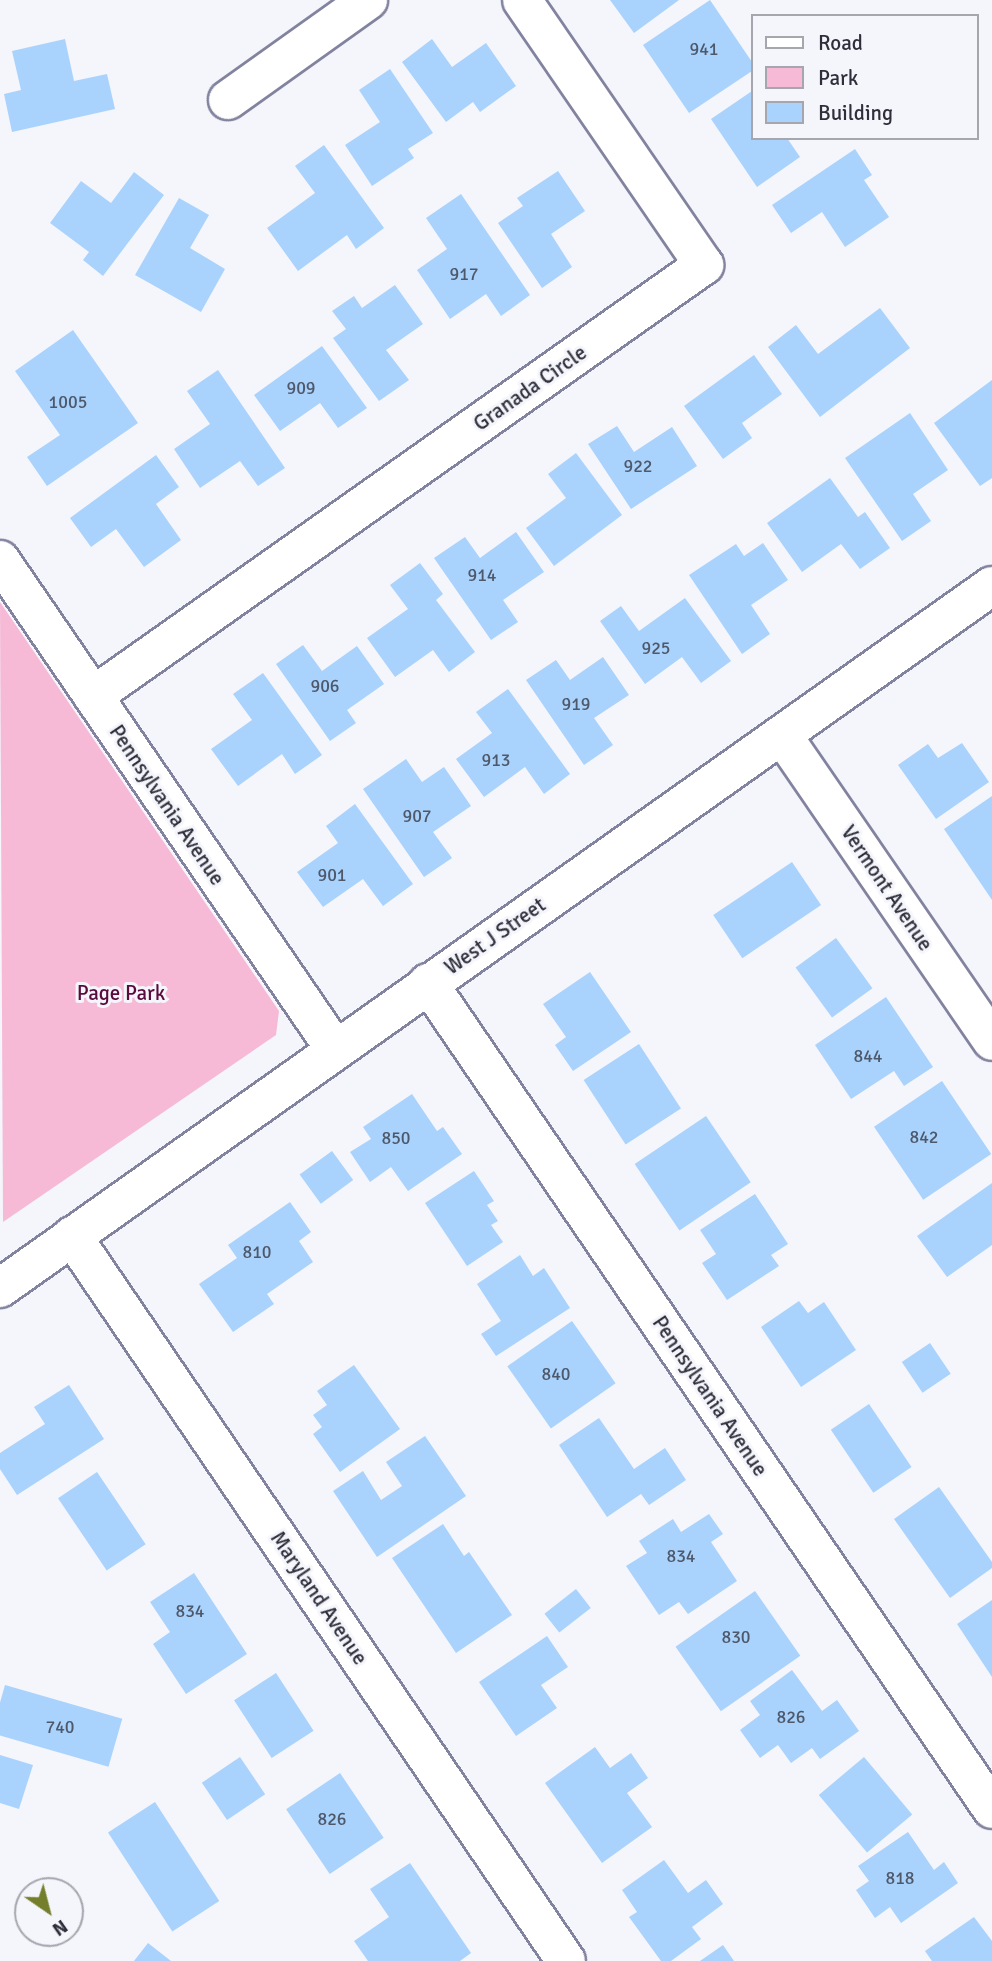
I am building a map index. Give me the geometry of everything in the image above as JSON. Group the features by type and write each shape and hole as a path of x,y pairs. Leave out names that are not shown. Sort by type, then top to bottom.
{"street":[{"path":"228,100 368,0"},
{"name":"Granada Circle","path":"93,696 704,265 522,0"},
{"name":"Pennsylvania Avenue","path":"0,560 335,1049"},
{"name":"West J Street","path":"0,1288 992,586"},
{"name":"Vermont Avenue","path":"782,735 992,1041"},
{"name":"Pennsylvania Avenue","path":"428,983 992,1809"},
{"name":"Maryland Avenue","path":"72,1236 566,1961"}],"green space":[{"name":"Page Park","path":"0,602 279,1011 276,1035 3,1222"}],"building":[{"path":"610,0 679,0 634,33"},
{"path":"710,0 750,59 750,72 689,113 643,45"},
{"path":"65,39 74,81 107,74 115,109 12,132 4,94 21,90 12,51"},
{"path":"432,39 452,67 486,43 516,86 480,112 473,102 446,122 402,62"},
{"path":"390,69 433,133 408,149 414,158 372,186 345,145 380,122 359,90"},
{"path":"750,92 750,140 788,140 800,157 757,187 711,119"},
{"path":"324,145 384,228 356,249 347,235 298,271 267,228 315,193 295,166"},
{"path":"855,149 872,175 864,180 889,217 845,247 822,212 791,233 772,205"},
{"path":"558,171 585,211 551,234 572,267 542,288 498,223 523,206 517,198"},
{"path":"134,172 164,195 103,276 83,260 89,252 50,223 81,181 111,203"},
{"path":"461,194 530,295 501,316 486,294 450,319 417,270 447,249 426,218"},
{"path":"179,198 209,215 190,248 225,269 201,312 135,275"},
{"path":"395,285 423,324 386,350 409,380 379,401 333,338 346,329 332,311 354,296 362,308"},
{"path":"880,308 910,348 820,417 768,347 796,325 818,354"},
{"path":"73,330 138,423 47,486 27,457 60,435 15,371"},
{"path":"322,346 367,408 338,428 320,403 280,431 254,395"},
{"path":"754,355 782,394 742,423 752,438 723,459 684,406"},
{"path":"218,370 285,468 258,486 240,461 200,488 174,449 210,424 187,391"},
{"path":"992,380 992,478 980,486 934,423"},
{"path":"910,413 948,470 913,494 931,521 902,541 845,458"},
{"path":"617,426 634,452 672,427 697,466 631,509 588,444"},
{"path":"576,453 622,515 554,566 526,528 566,498 548,474"},
{"path":"156,455 179,487 156,504 181,540 144,567 116,529 91,547 70,518"},
{"path":"830,478 858,517 865,512 890,548 860,569 841,544 802,572 767,523"},
{"path":"516,532 544,572 503,600 518,622 491,640 434,558 465,537 480,558"},
{"path":"763,543 788,580 751,605 770,634 742,654 689,575 736,544 744,556"},
{"path":"420,563 443,594 436,600 475,652 449,672 433,650 395,677 367,638 408,609 390,585"},
{"path":"685,598 731,661 701,683 682,657 645,684 600,621 621,606 639,631"},
{"path":"303,645 322,671 357,646 384,684 347,710 356,723 330,741 276,664"},
{"path":"603,657 629,695 594,718 613,745 584,765 526,680 556,660 570,680"},
{"path":"263,673 322,755 295,774 282,754 238,786 211,749 252,720 233,694"},
{"path":"508,689 570,774 544,794 525,767 484,797 456,759 492,733 476,712"},
{"path":"962,743 989,782 936,819 898,765 928,744 938,758"},
{"path":"406,759 422,782 444,767 471,806 433,832 452,858 424,877 363,789"},
{"path":"992,796 992,900 944,829"},
{"path":"355,804 413,884 383,906 363,879 323,907 297,872 338,843 326,826"},
{"path":"792,862 821,905 742,958 713,915"},
{"path":"836,938 872,988 832,1018 796,967"},
{"path":"590,972 631,1032 573,1071 555,1045 566,1037 543,1004"},
{"path":"886,997 933,1067 904,1086 894,1071 851,1099 815,1045"},
{"path":"639,1044 681,1109 626,1145 584,1080"},
{"path":"942,1081 991,1154 923,1200 874,1127"},
{"path":"412,1094 437,1131 443,1127 462,1154 408,1191 391,1167 370,1182 350,1152 371,1139 363,1127"},
{"path":"706,1116 751,1182 679,1230 635,1164"},
{"path":"332,1151 353,1180 321,1204 300,1175"},
{"path":"474,1171 494,1201 487,1205 498,1221 491,1225 503,1242 467,1266 425,1203"},
{"path":"992,1183 992,1245 947,1277 917,1236"},
{"path":"755,1194 788,1244 771,1255 779,1266 727,1300 702,1263 716,1254 700,1230"},
{"path":"290,1202 311,1232 299,1241 313,1262 267,1294 274,1304 233,1332 199,1284 237,1258 228,1245"},
{"path":"520,1255 533,1276 544,1268 570,1308 496,1356 481,1334 501,1321 477,1284"},
{"path":"799,1301 808,1313 824,1302 856,1350 801,1387 761,1327"},
{"path":"572,1321 616,1383 551,1429 507,1366"},
{"path":"930,1343 951,1374 923,1393 902,1362"},
{"path":"354,1365 400,1429 340,1472 313,1434 322,1427 313,1415 327,1405 317,1391"},
{"path":"69,1385 104,1439 17,1495 0,1469 0,1453 45,1424 34,1407"},
{"path":"869,1404 911,1467 873,1493 831,1430"},
{"path":"599,1418 634,1469 665,1448 686,1480 649,1505 641,1494 607,1517 559,1445"},
{"path":"425,1436 466,1496 377,1557 333,1491 363,1471 381,1500 402,1486 386,1462"},
{"path":"97,1472 146,1544 107,1570 58,1498"},
{"path":"939,1487 992,1562 992,1568 950,1598 894,1519"},
{"path":"709,1514 723,1534 711,1542 737,1581 688,1614 679,1602 659,1615 626,1566 647,1553 639,1541 673,1519 681,1532"},
{"path":"443,1524 464,1556 469,1552 512,1615 456,1653 392,1558"},
{"path":"194,1573 247,1654 186,1694 153,1644 170,1632 150,1602"},
{"path":"576,1589 591,1608 559,1633 544,1614"},
{"path":"755,1591 800,1656 721,1711 676,1647"},
{"path":"992,1600 992,1677 957,1624"},
{"path":"547,1636 568,1667 541,1685 557,1708 516,1736 479,1682"},
{"path":"792,1670 822,1711 837,1700 859,1731 820,1759 812,1748 791,1763 778,1745 760,1758 740,1730 760,1715 750,1701"},
{"path":"276,1673 314,1731 272,1758 234,1700"},
{"path":"5,1685 122,1719 108,1767 0,1736 0,1702"},
{"path":"595,1747 610,1768 631,1753 648,1778 627,1793 652,1827 602,1863 545,1783"},
{"path":"0,1755 33,1765 19,1809 0,1803"},
{"path":"240,1757 265,1794 227,1820 202,1783"},
{"path":"864,1757 912,1814 867,1852 819,1795"},
{"path":"340,1773 384,1838 330,1874 286,1809"},
{"path":"155,1802 219,1901 172,1931 108,1832"},
{"path":"908,1832 934,1870 944,1862 958,1883 901,1923 890,1907 875,1918 856,1890 869,1881 858,1866"},
{"path":"664,1860 688,1893 706,1880 723,1904 692,1927 701,1939 671,1961 661,1961 629,1917 637,1912 622,1890"},
{"path":"410,1863 471,1953 460,1961 368,1961 354,1941 389,1917 370,1889"},
{"path":"974,1917 992,1941 992,1961 932,1961 925,1951"},
{"path":"148,1943 171,1961 134,1961"},
{"path":"723,1945 734,1961 700,1961"}]}
